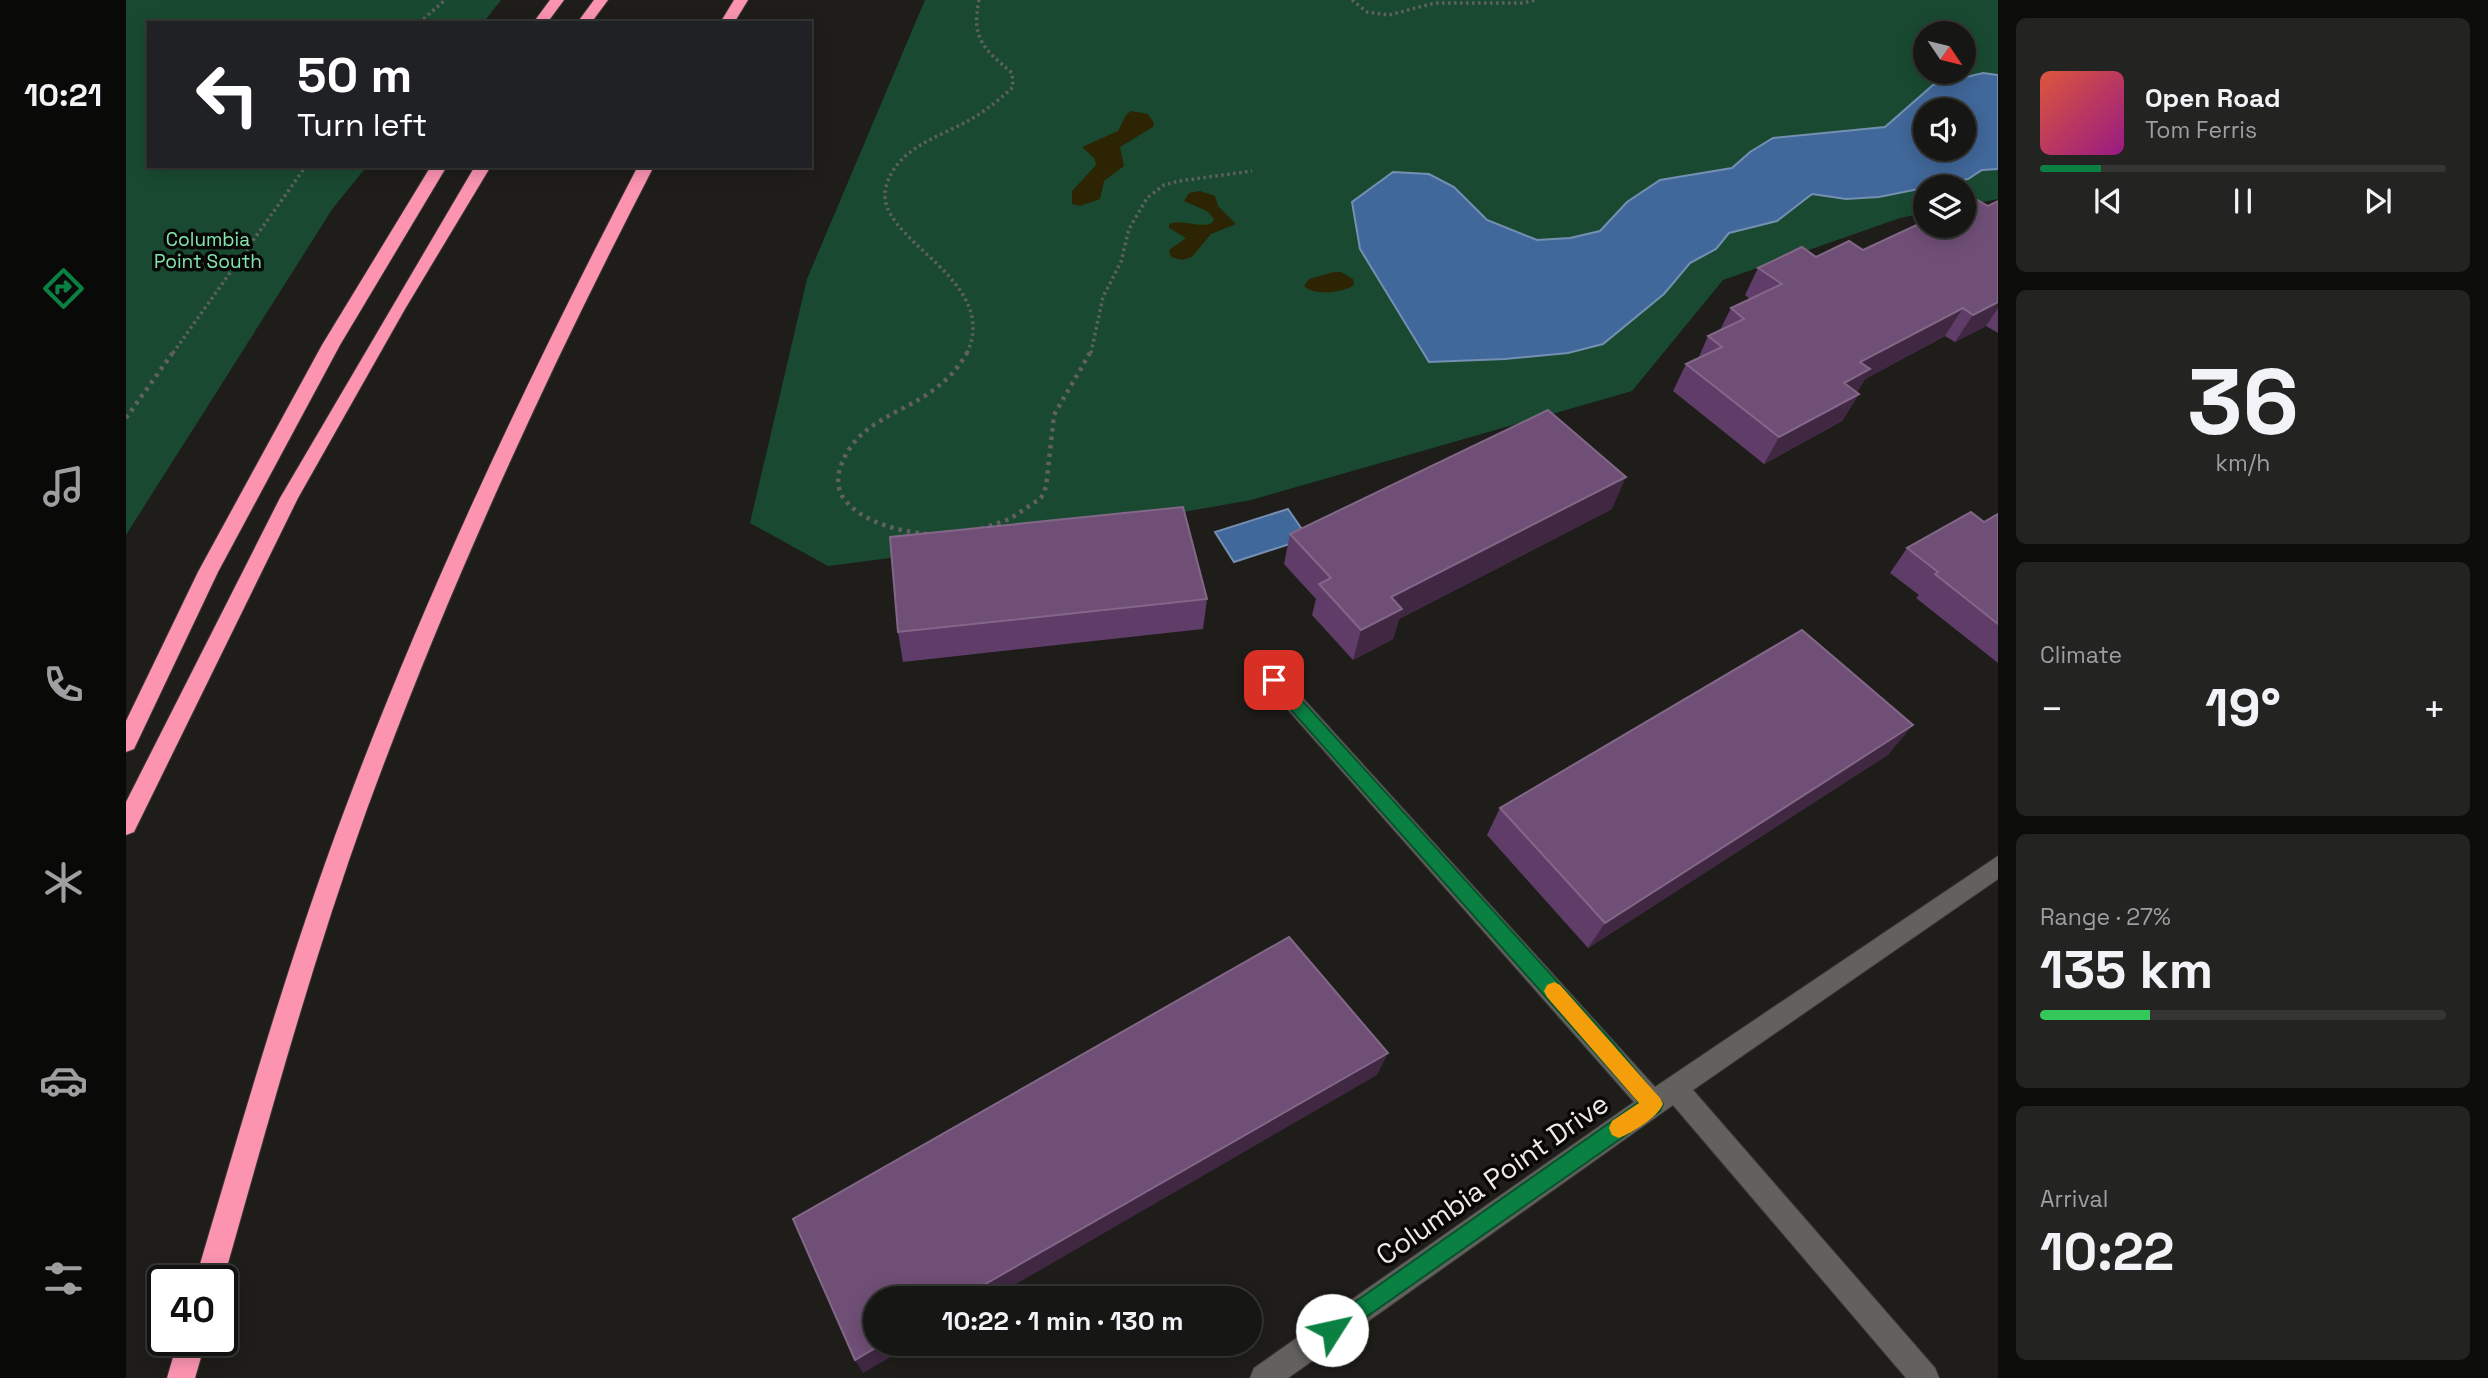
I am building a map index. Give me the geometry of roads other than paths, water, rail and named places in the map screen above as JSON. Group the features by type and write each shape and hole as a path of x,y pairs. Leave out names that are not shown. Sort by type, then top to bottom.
{"highway":[{"path":"541,21 557,0"},
{"path":"585,21 601,0"},
{"path":"728,21 741,0"},
{"path":"126,743 227,536 331,345 438,168"},
{"path":"126,825 289,498 482,168"},
{"path":"214,1265 299,979 356,811 431,618 493,475 645,168"},
{"path":"181,1378 187,1356"}],"street":[{"path":"1274,680 1608,1050 1653,1104"},
{"name":"Columbia Point Drive","path":"1264,1378 1675,1088 1998,866"},
{"path":"1675,1088 1925,1378"}],"water":[{"path":"1976,75 1998,75 1998,169 1982,170 1974,175 1913,175 1913,190 1879,197 1846,199 1812,194 1777,221 1729,233 1716,249 1690,263 1664,294 1603,344 1568,353 1429,362 1360,249 1352,202 1393,172 1429,174 1454,187 1487,220 1537,240 1570,238 1600,231 1627,202 1660,180 1732,168 1750,152 1773,138 1885,127 1913,102 1913,161 1976,161 1976,98 1918,98 1933,85 1976,84"},
{"path":"1288,509 1308,538 1234,562 1215,532"}],"park label":[{"name":"Columbia Point South","path":"208,250"}]}
